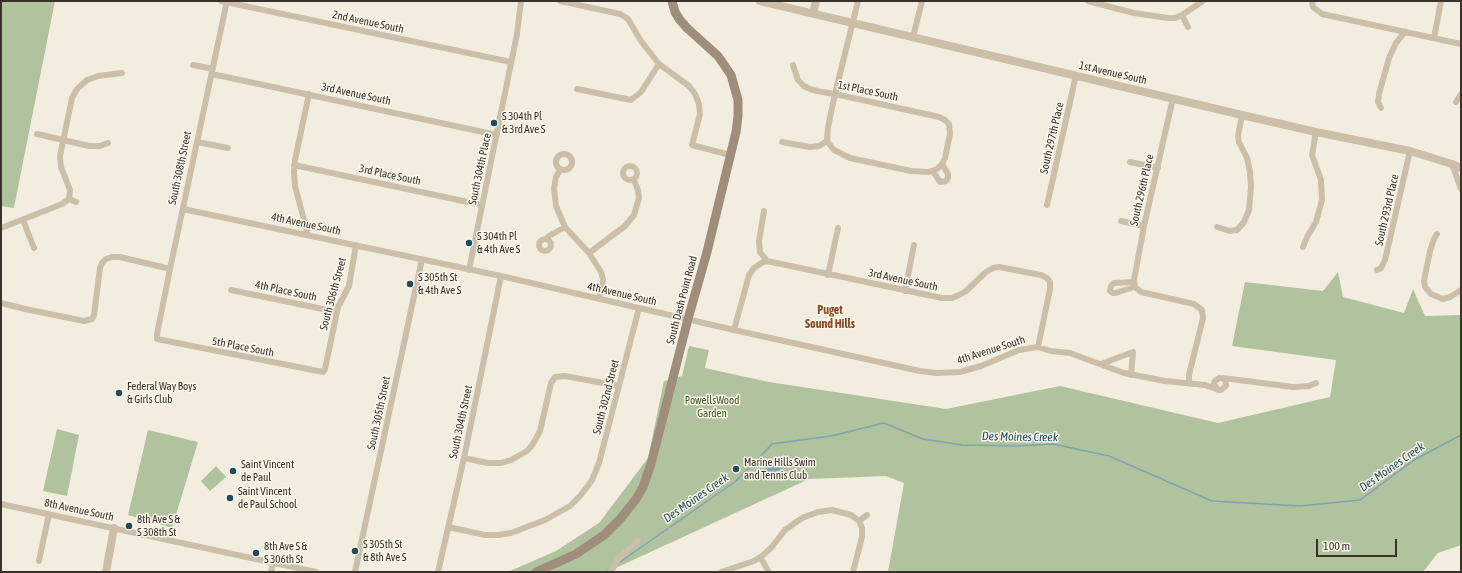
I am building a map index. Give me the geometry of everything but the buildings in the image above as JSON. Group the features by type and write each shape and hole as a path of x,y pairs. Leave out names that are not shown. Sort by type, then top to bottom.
{"main road":[{"name":"South Dash Point Road","path":"536,572 576,554 595,543 614,527 636,499 643,487 651,464 688,319 707,252 738,116 738,100 731,75 718,56 687,28 675,12 672,1"}],"street":[{"name":"2nd Avenue South","path":"225,1 511,62"},
{"name":"South 308th Street","path":"158,340 156,336 212,72 225,1"},
{"name":"South 304th Place","path":"469,270 520,18 521,1"},
{"path":"560,1 620,14 628,19 641,41 659,64 689,86 695,94 699,104 700,114 692,145 730,155"},
{"name":"1st Avenue South","path":"760,1 1242,115 1410,151 1461,168"},
{"path":"813,13 816,1"},
{"path":"858,1 835,94 827,133 827,141 834,150 850,158 915,172 925,173 935,170 942,164 948,174 946,181 940,182 935,170"},
{"path":"913,37 922,1"},
{"path":"1088,1 1160,18 1175,18 1204,1"},
{"path":"1434,38 1442,1"},
{"path":"1312,4 1322,14 1461,44"},
{"path":"1182,15 1188,27"},
{"path":"1381,108 1378,102 1379,94 1389,58 1396,43 1405,32"},
{"path":"577,89 631,100 641,92 659,64"},
{"name":"3rd Avenue South","path":"193,65 212,72 497,135"},
{"name":"1st Place South","path":"793,65 798,80 804,86 813,90 939,117 945,120 949,124 950,134 945,158 942,164"},
{"path":"1,228 62,204 69,199 70,190 60,160 62,140 71,100 80,82 94,77 122,73"},
{"name":"South 297th Place","path":"1047,205 1076,75"},
{"path":"308,235 295,186 294,165 309,94"},
{"path":"1456,102 1461,94"},
{"name":"South 296th Place","path":"1173,98 1144,226 1134,284 1141,292 1186,302 1200,307 1204,315 1190,370 1190,382 1192,384"},
{"path":"1217,227 1230,231 1236,230 1242,226 1248,214 1250,172 1247,158 1239,142 1238,136 1242,115"},
{"path":"1303,247 1316,222 1322,200 1321,180 1312,155 1316,132"},
{"path":"37,134 92,146 101,145 108,142"},
{"path":"782,142 810,147 818,146 827,141"},
{"path":"197,142 228,148"},
{"name":"South 293rd Place","path":"1377,270 1385,260 1410,151"},
{"path":"1130,162 1158,168"},
{"path":"1452,164 1461,189"},
{"name":"3rd Place South","path":"294,165 482,205"},
{"path":"560,170 556,177 554,195 556,206 565,227 589,252 598,266 603,279 599,298"},
{"path":"589,252 621,230 634,215 639,198 634,180"},
{"path":"69,199 76,202"},
{"name":"4th Avenue South","path":"183,209 501,276 734,330 936,373 970,370 1012,352 1026,348 1038,347 1051,351 1070,353 1131,374 1165,382 1206,385 1217,389"},
{"path":"734,330 749,275 752,269 767,261 760,252 759,241 764,211"},
{"path":"23,220 34,248"},
{"path":"1121,221 1144,226"},
{"path":"547,240 549,236 565,227"},
{"path":"828,275 838,228"},
{"path":"1437,234 1430,251 1424,281 1425,287 1431,294 1443,299 1450,297 1461,290"},
{"path":"905,291 914,245"},
{"name":"South 306th Street","path":"324,372 326,369 337,312 348,287 356,246"},
{"path":"1,303 94,322 100,266 104,260 113,257 122,258 170,269"},
{"name":"South 305th Street","path":"355,572 422,259"},
{"name":"3rd Avenue South","path":"767,261 937,298 952,298 963,293 986,272 996,268 1007,268 1037,274 1049,280 1051,286 1038,347"},
{"name":"South 304th Street","path":"438,572 464,458 501,276"},
{"name":"4th Place South","path":"231,290 337,312"},
{"name":"South 302nd Street","path":"448,527 485,535 511,533 534,525 576,501 594,477 599,463 639,308"},
{"name":"5th Place South","path":"158,340 324,372"},
{"path":"1101,364 1133,352 1131,374"},
{"path":"464,458 488,463 504,462 519,457 527,451 533,444 540,431 551,383 555,377 571,376 619,386"},
{"path":"1238,379 1234,380 1221,390 1217,389 1214,384 1219,378 1238,379 1293,387 1309,386 1316,383"},
{"path":"1223,378 1226,382 1226,386"},
{"name":"4th Avenue South","path":"1206,385 1215,381"},
{"name":"8th Avenue South","path":"1,504 316,572"},
{"path":"720,572 737,567 760,557 772,548 785,530 810,514 837,511 851,515 859,521 862,528 862,537 853,572"},
{"path":"39,562 49,514"},
{"path":"859,521 867,515"},
{"path":"106,572 114,528"},
{"path":"611,572 618,559 638,542"},
{"path":"760,557 769,572"},
{"path":"271,572 273,563"}],"green space":[{"path":"1,1 55,1 14,208 1,206"},
{"name":"PowellsWood Garden","path":"1338,272 1343,297 1404,313 1413,289 1425,316 1461,315 1461,545 1438,553 1423,572 888,572 904,483 886,476 809,479 607,572 498,572 510,571 556,551 599,523 648,458 664,381 682,376 689,346 709,350 705,368 769,382 946,409 1060,386 1218,423 1330,397 1336,360 1232,346 1245,282 1323,291"},
{"path":"57,429 79,435 67,496 43,491"},
{"path":"148,430 198,442 172,528 128,515"},
{"path":"216,466 226,477 210,491 201,481"}],"water":[{"path":"777,461 782,468 767,479 761,470 764,470"}],"waterway":[{"name":"Des Moines Creek","path":"620,562 736,481 772,444 831,436 884,423 923,439 962,445 1018,446 1053,444 1109,456 1212,501 1300,506 1360,500 1414,460 1461,435"}],"place":[{"name":"S 304th Pl & 3rd Ave S","path":"494,123"},
{"name":"S 304th Pl & 4th Ave S","path":"469,243"},
{"name":"S 305th St & 4th Ave S","path":"410,284"},
{"name":"Federal Way Boys & Girls Club","path":"119,393"},
{"name":"Marine Hills Swim and Tennis Club","path":"736,469"},
{"name":"Saint Vincent de Paul","path":"233,471"},
{"name":"Saint Vincent de Paul School","path":"230,498"},
{"name":"8th Ave S & S 308th St","path":"129,526"},
{"name":"S 305th St & 8th Ave S","path":"355,551"},
{"name":"8th Ave S & S 306th St","path":"256,553"}],"district":[{"name":"Puget Sound Hills","path":"830,317"}]}
